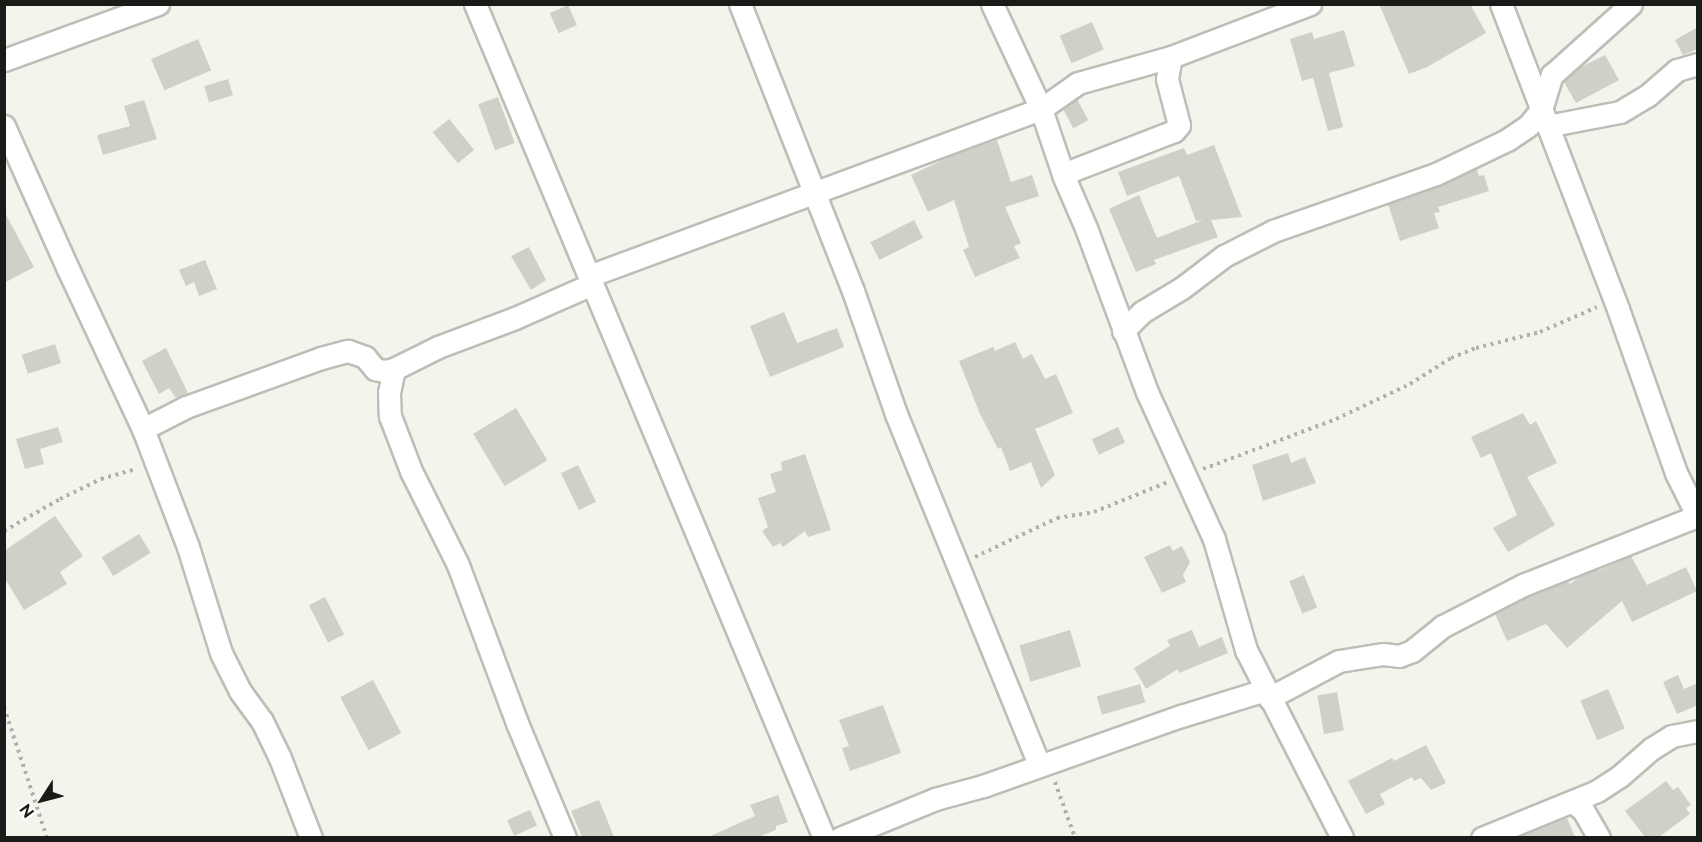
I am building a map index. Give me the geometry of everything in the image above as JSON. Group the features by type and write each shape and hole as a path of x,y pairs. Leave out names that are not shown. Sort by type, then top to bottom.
{"street":[{"path":"4,60 158,4"},
{"path":"475,4 824,837"},
{"path":"740,4 815,192 896,414 957,564 1044,763"},
{"path":"992,4 1041,109 1063,174 1086,228 1123,331 1214,539 1246,650 1342,837"},
{"path":"143,429 186,407 321,358 348,351 365,357 375,369 384,371 394,369 438,347 515,318 591,280 815,192 1041,109 1078,83 1171,57 1310,4"},
{"path":"840,837 935,800 983,786 1180,716 1267,694 1339,661 1383,654 1399,656 1412,651 1443,626 1523,585 1697,517 1676,473 1615,301 1501,4"},
{"path":"1544,118 1552,75 1631,4"},
{"path":"1063,174 1174,131 1179,125 1167,79 1171,57"},
{"path":"1123,331 1142,312 1182,288 1224,256 1273,231 1446,169 1507,141 1544,118 1620,112 1647,96 1677,70 1698,64"},
{"path":"4,126 143,429 188,547 221,653 240,691 262,721 280,758 310,837"},
{"path":"394,369 389,393 390,416 411,471 458,565 517,723 565,837"},
{"path":"1482,837 1597,791 1620,776 1651,749 1672,736 1698,731"},
{"path":"1574,802 1583,810 1599,837"}],"path":[{"path":"957,564 1057,518 1094,512 1336,419 1410,384 1451,358 1476,348 1539,333 1615,301"},
{"path":"4,531 101,479 132,469 158,468"},
{"path":"4,707 48,837"},
{"path":"1044,763 1075,837"}],"building":[{"path":"1379,4 1470,4 1486,33 1427,67 1409,74"},
{"path":"568,5 577,25 559,33 550,13"},
{"path":"1092,22 1104,50 1072,63 1060,36"},
{"path":"1698,27 1698,49 1683,55 1675,40"},
{"path":"1344,30 1355,66 1329,73 1343,127 1328,131 1313,78 1302,81 1290,39 1312,32 1314,39"},
{"path":"198,39 211,70 164,90 151,59"},
{"path":"1605,55 1619,80 1576,103 1564,82 1577,69"},
{"path":"228,79 233,95 209,103 204,86"},
{"path":"498,97 515,143 495,150 478,104"},
{"path":"1077,99 1088,120 1073,128 1062,107"},
{"path":"144,100 157,139 103,155 97,135 130,126 124,106"},
{"path":"449,119 474,150 458,163 433,132"},
{"path":"997,140 1011,182 1032,175 1039,196 1005,207 1021,243 1014,246 1020,258 975,277 963,250 969,247 954,200 928,212 911,175 951,156"},
{"path":"1214,145 1242,217 1211,220 1218,237 1154,260 1156,264 1136,272 1109,209 1139,195 1157,238 1203,220 1196,221 1179,176 1127,196 1118,172 1184,148 1187,155"},
{"path":"1477,169 1479,176 1484,175 1489,191 1438,207 1440,212 1434,213 1439,228 1400,241 1388,204 1440,186"},
{"path":"4,211 34,267 4,283"},
{"path":"914,220 923,238 879,260 870,242"},
{"path":"529,247 546,280 531,290 511,256"},
{"path":"205,260 217,289 199,296 194,282 186,286 179,270"},
{"path":"784,312 797,343 837,328 844,347 770,377 750,326"},
{"path":"1015,342 1023,359 1032,354 1045,379 1056,374 1073,413 1035,429 1055,475 1041,488 1031,462 1010,471 1001,447 998,449 980,414 959,361 993,347 995,351"},
{"path":"55,344 61,363 28,374 22,355"},
{"path":"166,348 188,393 176,398 169,388 159,394 142,361"},
{"path":"516,408 547,460 505,486 473,434"},
{"path":"1523,413 1530,425 1536,421 1557,463 1527,477 1555,525 1508,552 1493,528 1517,515 1491,453 1481,458 1471,437"},
{"path":"58,427 63,442 40,449 44,464 25,469 16,439"},
{"path":"1118,427 1125,442 1099,455 1092,439"},
{"path":"1288,453 1291,463 1305,457 1316,483 1263,501 1252,465"},
{"path":"805,454 831,530 808,537 805,531 783,547 780,543 773,547 762,531 768,527 758,498 776,492 770,474 782,470 781,462"},
{"path":"578,465 596,502 579,510 561,473"},
{"path":"55,516 83,556 60,572 67,584 24,610 4,577 4,551"},
{"path":"139,534 151,553 113,576 102,557"},
{"path":"1170,545 1173,551 1182,546 1190,562 1183,575 1186,582 1162,593 1144,557"},
{"path":"1631,556 1647,585 1686,567 1697,591 1632,622 1622,601 1567,648 1546,624 1507,641 1495,614 1528,597 1567,581 1570,584 1581,576"},
{"path":"1304,575 1317,607 1302,613 1289,581"},
{"path":"325,597 344,634 328,643 309,605"},
{"path":"1070,630 1081,666 1030,682 1019,645"},
{"path":"1192,630 1199,647 1222,637 1228,653 1179,673 1178,669 1146,689 1134,668 1170,646 1167,640"},
{"path":"1678,675 1684,689 1698,683 1698,705 1677,714 1663,682"},
{"path":"373,680 401,733 368,750 340,697"},
{"path":"1140,684 1145,702 1102,715 1097,696"},
{"path":"1608,689 1625,729 1597,740 1580,701"},
{"path":"1337,692 1344,730 1324,734 1317,695"},
{"path":"883,705 901,753 850,771 842,748 849,746 839,720"},
{"path":"1426,745 1446,783 1431,790 1421,778 1414,781 1412,777 1380,794 1385,804 1366,814 1348,781 1392,758 1394,761"},
{"path":"1666,781 1673,790 1678,787 1691,805 1686,808 1690,814 1659,837 1645,837 1625,811"},
{"path":"778,795 788,822 776,826 776,830 758,837 708,837 755,816 750,805"},
{"path":"599,800 614,837 582,837 571,811"},
{"path":"530,810 537,826 514,836 507,820"},
{"path":"1567,818 1575,837 1520,837"}]}
